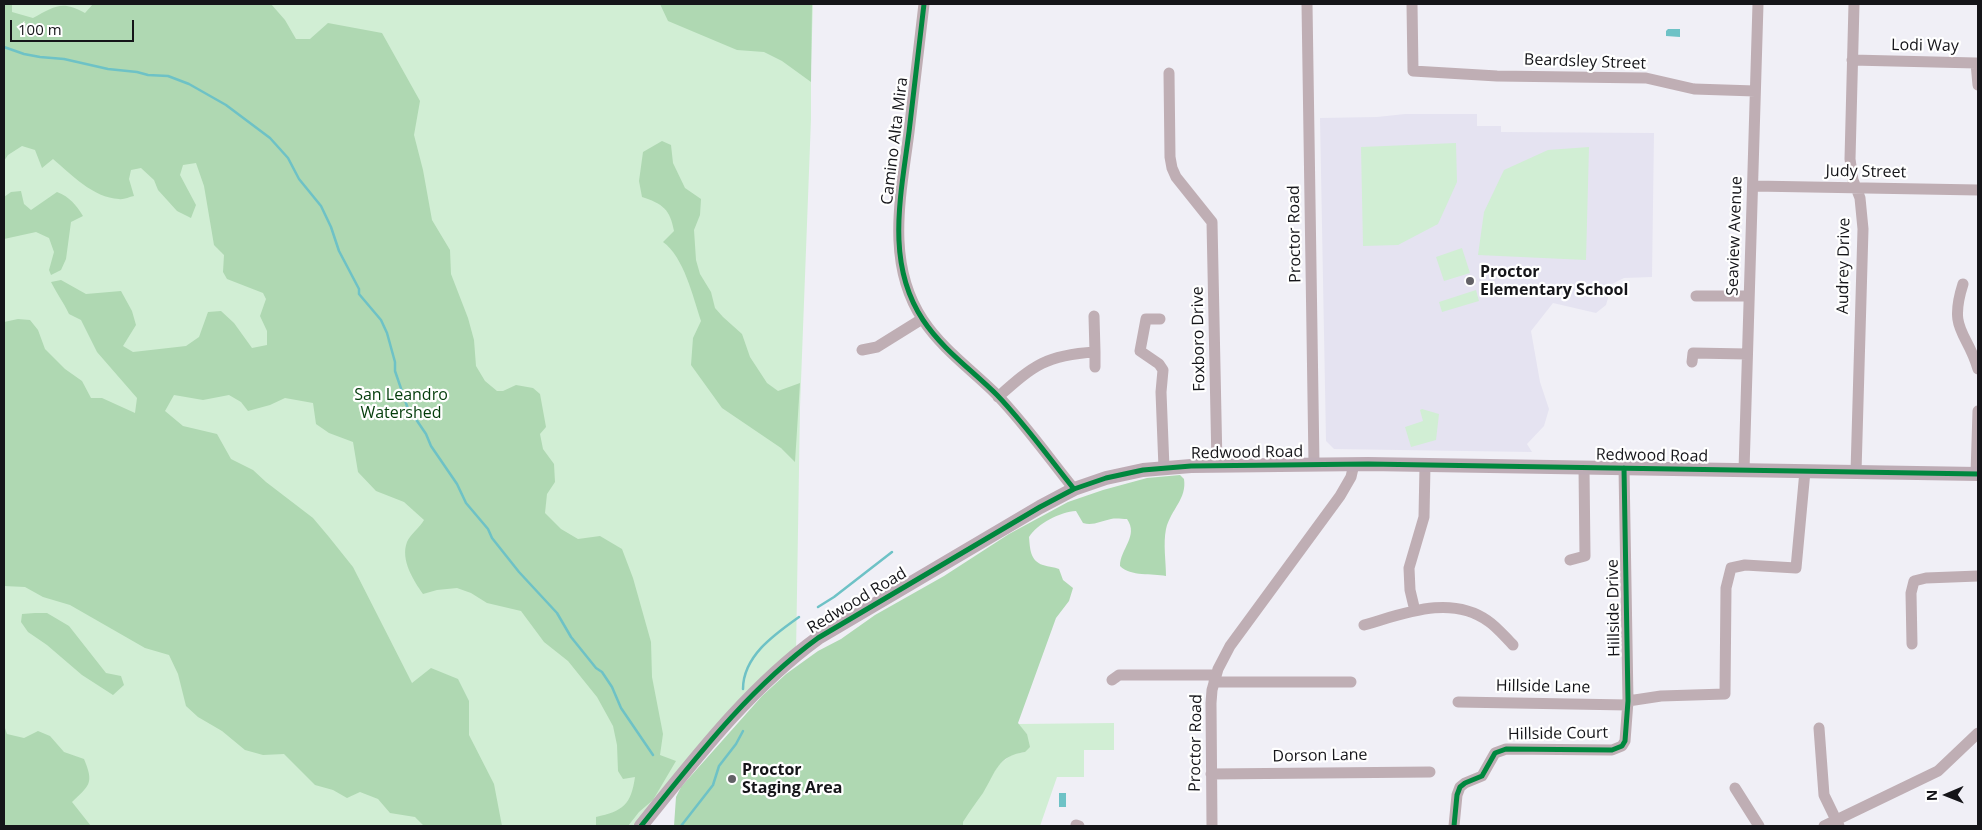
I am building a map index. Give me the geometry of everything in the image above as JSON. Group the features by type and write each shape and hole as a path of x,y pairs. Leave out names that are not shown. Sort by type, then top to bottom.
{"main road":[{"name":"Redwood Road","path":"641,826 692,762 747,699 796,654 818,638 1074,489 1116,476 1164,468 1217,465 1314,464 1977,474"}],"street":[{"name":"Camino Alta Mira","path":"924,4 899,216 898,239 905,282 922,319 945,348 998,397 1074,489"},
{"name":"Proctor Road","path":"1308,4 1314,464"},
{"name":"Beardsley Street","path":"1412,4 1413,71 1497,76 1646,78 1694,89 1755,91"},
{"name":"Seaview Avenue","path":"1744,470 1758,4"},
{"name":"Audrey Drive","path":"1854,4 1850,159 1853,180 1860,198 1863,229 1856,472"},
{"name":"Lodi Way","path":"1852,60 1976,63 1978,85"},
{"name":"Foxboro Drive","path":"1169,74 1170,157 1172,168 1176,177 1212,222 1217,465"},
{"name":"Judy Street","path":"1754,186 1978,190"},
{"path":"1963,284 1958,298 1957,322 1978,369"},
{"path":"1696,296 1749,296"},
{"path":"1094,316 1095,367"},
{"path":"862,350 877,347 922,319"},
{"path":"1160,319 1146,319 1140,347 1142,353 1159,364 1163,370 1161,392 1164,468"},
{"path":"998,397 1021,376 1047,360 1073,353 1094,352"},
{"path":"1692,362 1693,353 1747,354"},
{"path":"1977,474 1978,411"},
{"name":"Proctor Road","path":"1212,826 1211,703 1215,679 1223,658 1238,634 1340,496 1351,478 1354,464"},
{"path":"1415,611 1409,575 1411,560 1424,517 1425,465"},
{"path":"1570,560 1585,556 1584,468"},
{"name":"Hillside Drive","path":"1622,746 1627,735 1628,703 1624,468"},
{"name":"Hillside Lane","path":"1458,702 1628,703 1661,696 1725,694 1726,588 1731,568 1745,565 1796,568 1805,471"},
{"path":"1912,644 1911,593 1914,581 1926,578 1978,576"},
{"path":"1364,625 1415,611 1444,608 1472,613 1488,621 1513,645"},
{"path":"1112,680 1119,675 1351,682"},
{"path":"1819,728 1824,795 1837,823"},
{"path":"1824,826 1837,823 1938,771 1978,733"},
{"name":"Hillside Court","path":"1454,826 1457,795 1460,787 1465,782 1482,776 1495,753 1506,749 1612,750 1622,746"},
{"name":"Dorson Lane","path":"1211,774 1430,772"},
{"path":"1734,788 1759,826"}],"shaded area":[{"name":"Proctor Elementary School","path":"1405,114 1477,114 1477,126 1501,126 1501,132 1654,133 1652,277 1624,278 1612,284 1606,305 1596,313 1553,303 1531,331 1540,382 1549,409 1544,426 1527,444 1532,452 1334,449 1326,441 1320,118 1377,117"}],"green space":[{"name":"San Leandro Watershed","path":"4,4 813,4 811,119 800,407 796,654 641,826 4,826"},
{"path":"4,4 12,4 12,12 33,18 59,6 70,7 85,13 93,4 271,4 285,20 296,39 310,39 328,23 382,33 420,101 414,135 423,170 432,220 450,250 451,274 468,318 474,340 476,366 485,381 497,391 503,391 516,385 533,388 540,394 546,427 540,434 543,449 554,464 555,482 547,494 545,513 561,529 578,539 600,536 622,549 633,578 651,642 652,677 663,734 660,755 676,761 653,800 639,812 628,826 596,826 596,817 619,809 628,800 635,777 623,779 618,771 617,745 613,726 597,697 568,661 544,642 521,611 487,603 471,593 457,588 437,590 423,594 409,570 405,549 408,539 424,520 404,502 376,491 358,472 353,442 329,433 316,424 313,403 285,398 270,405 248,411 241,402 229,395 203,400 174,395 165,411 183,426 217,434 231,459 253,470 313,518 353,567 412,683 431,668 458,679 469,701 469,735 494,784 502,826 424,826 415,817 390,813 378,799 360,792 347,798 333,790 315,785 284,754 263,755 245,750 222,731 198,717 186,706 178,674 169,655 145,648 70,605 43,597 25,587 4,586 4,322 18,319 30,320 38,330 45,349 65,369 82,381 91,398 102,398 135,413 137,398 97,352 81,320 69,314 51,282 61,280 86,294 121,291 132,311 136,325 123,346 133,352 186,346 199,337 208,312 221,311 234,323 252,348 267,345 267,331 260,316 266,299 263,293 227,279 223,272 224,255 214,245 204,186 196,163 183,165 180,175 196,205 191,218 177,211 158,190 154,180 141,168 131,170 129,179 134,196 121,199 109,198 91,190 53,159 42,168 35,150 22,146 8,155 4,161"},
{"path":"660,4 812,4 811,82 782,61 764,52 737,50 668,21"},
{"path":"662,141 671,145 673,163 685,188 701,199 700,215 694,230 696,260 700,274 711,292 715,308 742,334 750,357 767,383 778,391 800,383 795,462 781,448 722,408 691,365 693,338 701,321 682,267 677,257 663,242 674,231 668,212 655,202 642,197 639,181 643,152"},
{"path":"1456,143 1457,182 1438,224 1398,245 1363,246 1361,147"},
{"path":"1589,147 1586,260 1478,255 1484,212 1504,170 1548,150"},
{"path":"21,191 24,204 31,210 57,192 66,196 83,216 71,222 66,259 61,270 51,275 49,270 54,252 49,238 36,232 4,239 4,197 11,192"},
{"path":"1462,248 1470,273 1444,281 1436,257"},
{"path":"1476,290 1479,301 1442,312 1439,302"},
{"path":"1420,410 1439,414 1436,440 1411,447 1405,427 1423,421"},
{"path":"1180,475 1184,479 1183,492 1168,522 1165,535 1166,576 1130,572 1120,566 1131,531 1127,519 1113,519 1087,524 1083,523 1076,511 1070,512 1056,516 1044,523 1029,537 1035,560 1043,565 1059,569 1063,580 1073,588 1069,601 1056,618 1018,723 1027,734 1030,747 1025,752 1008,757 998,766 983,793 963,822 963,826 674,826 676,797 681,787 762,696 786,674 818,651 841,639 875,615 944,576 1009,534 1068,502 1147,478"},
{"path":"47,613 69,626 106,673 121,676 124,685 113,695 82,675 47,645 28,632 21,622 22,614"},
{"path":"1114,723 1114,750 1084,750 1084,777 1057,777 1040,826 963,826 962,822 999,764 1013,754 1025,752 1027,734 1018,724"},
{"path":"4,725 7,734 24,738 38,731 50,736 64,752 84,759 89,773 88,783 72,802 91,826 4,826"}],"water":[{"path":"1668,29 1680,29 1680,37 1666,36"},
{"path":"1059,793 1066,793 1066,807 1059,807"}],"waterway":[{"path":"4,47 40,57 64,59 108,69 148,75 168,76 189,84 226,105 270,138 288,158 299,179 321,206 339,251 359,289 359,294 381,320 387,333 395,362 395,371 407,406 457,484 466,503 488,529 492,538 519,572 557,613 571,637 596,668 602,672 612,687 621,708 653,755"},
{"path":"818,607 834,597 892,552"},
{"path":"743,689 744,677 754,656 780,631 799,617"},
{"path":"681,826 713,785 719,766 736,744 743,731"}],"cycle path":[{"path":"924,4 900,204 900,252 911,298 923,320 939,341 997,395 1027,429 1074,489"},
{"path":"641,826 745,702 768,679 818,638 1040,507 1074,489 1106,478 1143,470 1191,466 1368,464 1978,474"},
{"path":"1454,826 1457,795 1460,787 1482,776 1495,753 1506,749 1612,750 1622,746 1625,741 1628,701 1624,468"}],"place":[{"name":"Proctor Elementary School","path":"1470,281"},
{"name":"Proctor Staging Area","path":"732,779"}]}
